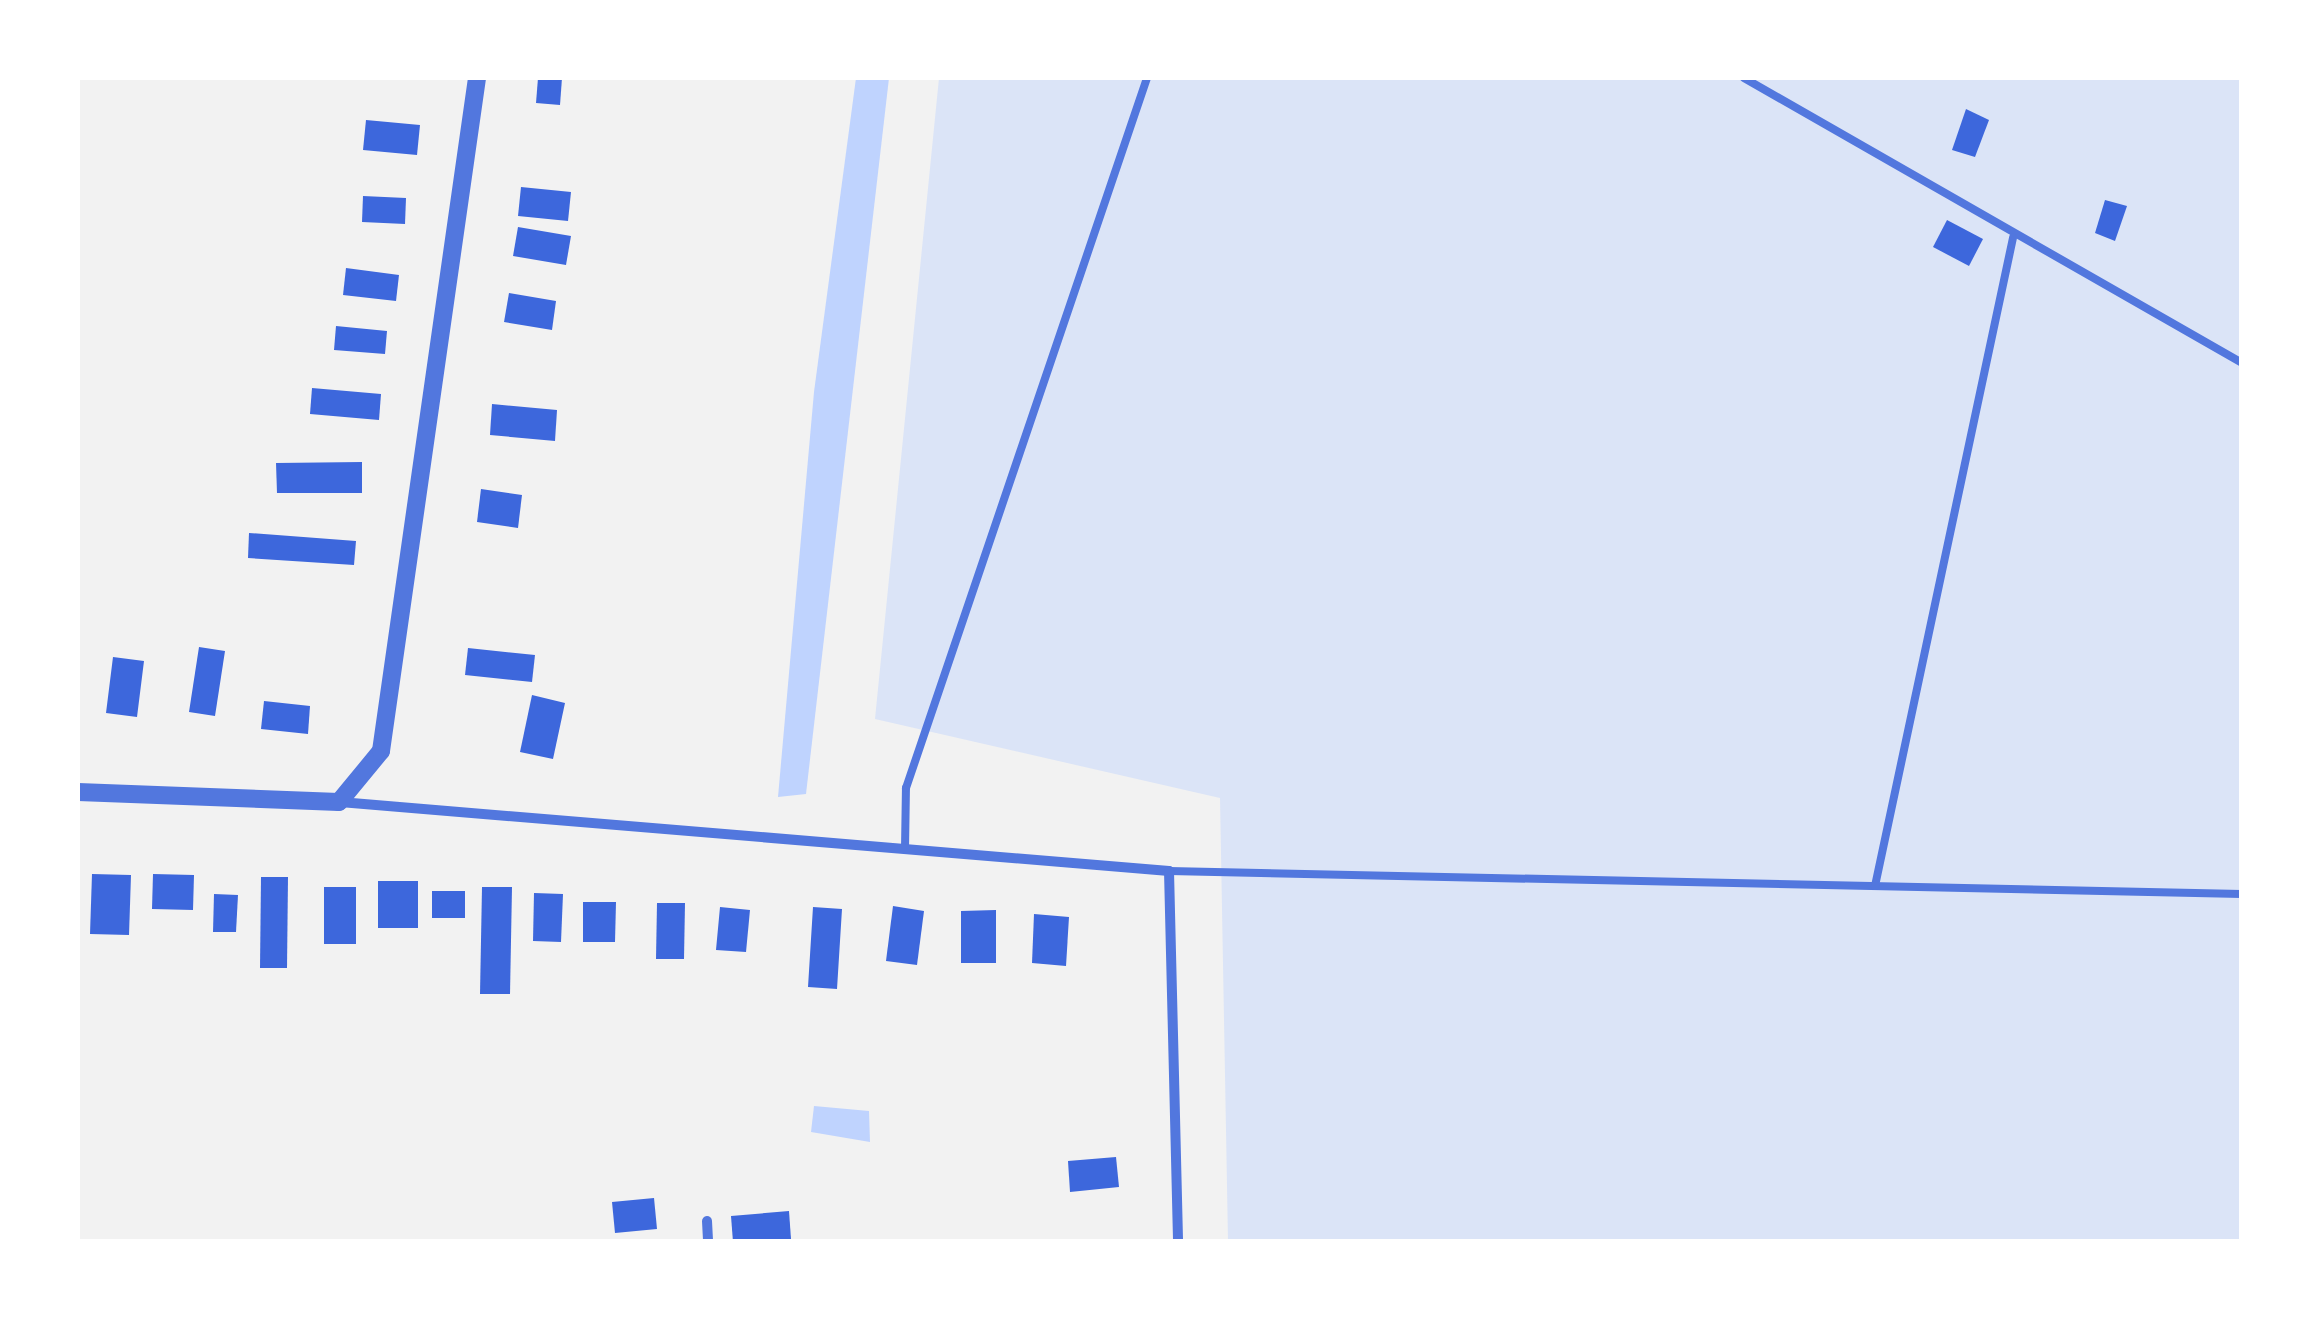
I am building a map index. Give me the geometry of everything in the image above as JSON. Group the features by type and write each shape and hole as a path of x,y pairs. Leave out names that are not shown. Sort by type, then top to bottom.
{"street":[{"path":"339,802 381,751 477,78"},
{"path":"78,792 339,802 1168,871 1178,1242"},
{"path":"707,1221 708,1242"}],"lane":[{"path":"905,849 906,788 1147,78"},
{"path":"1744,78 2013,238 2242,363"},
{"path":"1875,886 2013,238"},
{"path":"1168,871 2242,894"}],"shaded area":[{"path":"939,78 2241,78 2241,1241 1228,1241 1220,798 875,719"}],"water":[{"path":"856,78 889,78 806,794 778,797 814,392"},
{"path":"814,1106 869,1111 870,1142 811,1132"}],"building":[{"path":"538,78 562,78 560,105 536,103"},
{"path":"1966,109 1989,120 1975,157 1952,150"},
{"path":"366,120 420,125 417,155 363,150"},
{"path":"521,187 571,192 568,221 518,216"},
{"path":"363,196 406,198 405,224 362,222"},
{"path":"2105,200 2127,206 2115,241 2095,233"},
{"path":"1947,220 1983,239 1969,266 1933,247"},
{"path":"518,227 571,236 566,265 513,256"},
{"path":"346,268 399,275 396,301 343,295"},
{"path":"509,293 556,301 552,330 504,322"},
{"path":"336,326 387,331 385,354 334,350"},
{"path":"312,388 381,394 379,420 310,414"},
{"path":"492,404 557,410 555,441 490,435"},
{"path":"362,462 362,493 277,493 276,463"},
{"path":"481,489 522,495 518,528 477,522"},
{"path":"249,533 356,541 354,565 248,558"},
{"path":"199,647 225,651 215,716 189,712"},
{"path":"468,648 535,655 532,682 465,675"},
{"path":"113,657 144,661 137,717 106,713"},
{"path":"532,695 565,703 553,759 520,752"},
{"path":"264,701 310,706 308,734 261,729"},
{"path":"92,874 131,875 129,935 90,934"},
{"path":"153,874 194,875 193,910 152,909"},
{"path":"261,877 288,877 287,968 260,968"},
{"path":"378,881 418,881 418,928 378,928"},
{"path":"324,887 356,887 356,944 324,944"},
{"path":"482,887 512,887 510,994 480,994"},
{"path":"432,891 465,891 465,918 432,918"},
{"path":"534,893 563,894 561,942 533,941"},
{"path":"214,894 238,895 236,932 213,932"},
{"path":"583,902 616,902 615,942 583,942"},
{"path":"657,903 685,903 684,959 656,959"},
{"path":"893,906 924,911 917,965 886,961"},
{"path":"720,907 750,910 746,952 716,950"},
{"path":"813,907 842,909 837,989 808,987"},
{"path":"996,910 996,963 961,963 961,911"},
{"path":"1034,914 1069,917 1066,966 1032,963"},
{"path":"1116,1157 1119,1187 1070,1192 1068,1161"},
{"path":"654,1198 657,1229 615,1233 612,1202"},
{"path":"789,1211 791,1239 733,1242 731,1216"}]}
